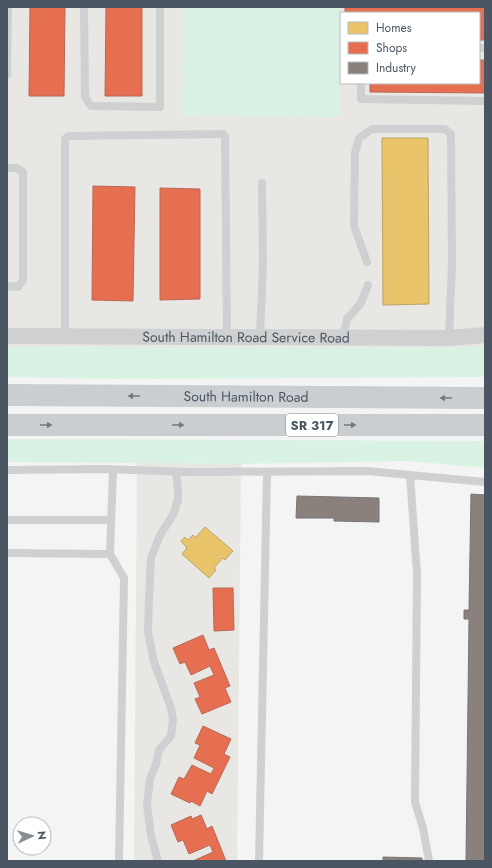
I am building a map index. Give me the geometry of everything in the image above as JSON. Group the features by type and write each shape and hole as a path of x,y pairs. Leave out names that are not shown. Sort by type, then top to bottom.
{"main road":[{"name":"South Hamilton Road","path":"7,395 485,398"},
{"name":"South Hamilton Road","path":"7,425 485,425"}],"street":[{"name":"South Hamilton Road Service Road","path":"7,336 449,338 485,335"}],"lane":[{"path":"7,75 8,7"},
{"path":"84,7 85,97 90,106 160,107 160,7"},
{"path":"361,84 361,98 485,101"},
{"path":"367,262 354,226 355,153 358,138 372,129 445,129 451,134 450,167 452,255 449,338"},
{"path":"65,336 66,139 68,136 223,134 225,136 227,338"},
{"path":"7,168 17,168 23,172 23,280 18,286 7,286"},
{"path":"260,338 263,263 262,183"},
{"path":"343,338 347,319 361,304 368,285"},
{"path":"7,470 113,470 176,472 367,471 485,482"},
{"path":"113,470 110,554 124,578 119,861"},
{"path":"158,861 151,836 147,805 150,779 156,764 159,750 171,736 173,720 171,708 154,662 148,632 149,591 151,558 160,535 173,515 178,500 176,472"},
{"path":"259,861 267,472"},
{"path":"410,475 417,574 415,802 423,828 429,861"},
{"path":"7,520 111,520"},
{"path":"7,553 110,554"}],"shaded area":[{"path":"7,7 183,7 183,116 340,117 340,84 480,84 480,12 340,12 340,7 485,7 485,347 7,347"},
{"path":"137,463 241,464 237,861 134,861"}],"green space":[{"path":"183,7 340,7 340,117 182,116"},
{"path":"7,347 485,347 485,377 112,379 7,377"},
{"path":"7,439 485,441 485,468 409,461 241,464 7,462"}],"building: Homes":[{"path":"382,138 428,138 429,304 383,305"},
{"path":"205,527 233,551 225,560 223,558 214,568 216,570 209,578 182,554 187,548 181,541 185,537 188,540 193,535 195,538"}],"building: Shops":[{"path":"30,7 65,7 64,96 29,96"},
{"path":"106,7 142,7 142,96 105,96"},
{"path":"345,7 485,7 485,40 480,40 480,12 345,12"},
{"path":"480,60 485,60 485,93 370,92 370,84 480,84"},
{"path":"93,186 135,187 133,301 92,300"},
{"path":"160,188 200,189 200,299 160,300"},
{"path":"213,588 233,588 234,630 214,631"},
{"path":"203,635 209,650 214,648 230,686 225,688 231,702 202,714 195,699 200,697 194,683 214,675 210,666 191,675 185,662 180,664 173,648"},
{"path":"203,726 231,739 224,754 230,757 212,794 207,791 200,806 171,794 179,777 184,779 192,765 211,774 214,768 194,758 200,745 195,743"},
{"path":"201,815 207,829 212,826 226,861 193,861 213,852 210,845 189,854 183,840 178,842 171,825 191,816 192,819"}],"building: Industry":[{"path":"471,494 485,495 485,861 466,861 469,619 464,619 464,610 469,610"},
{"path":"297,496 379,498 379,522 334,521 334,518 296,518"},
{"path":"383,857 422,858 422,861 383,861"}]}
